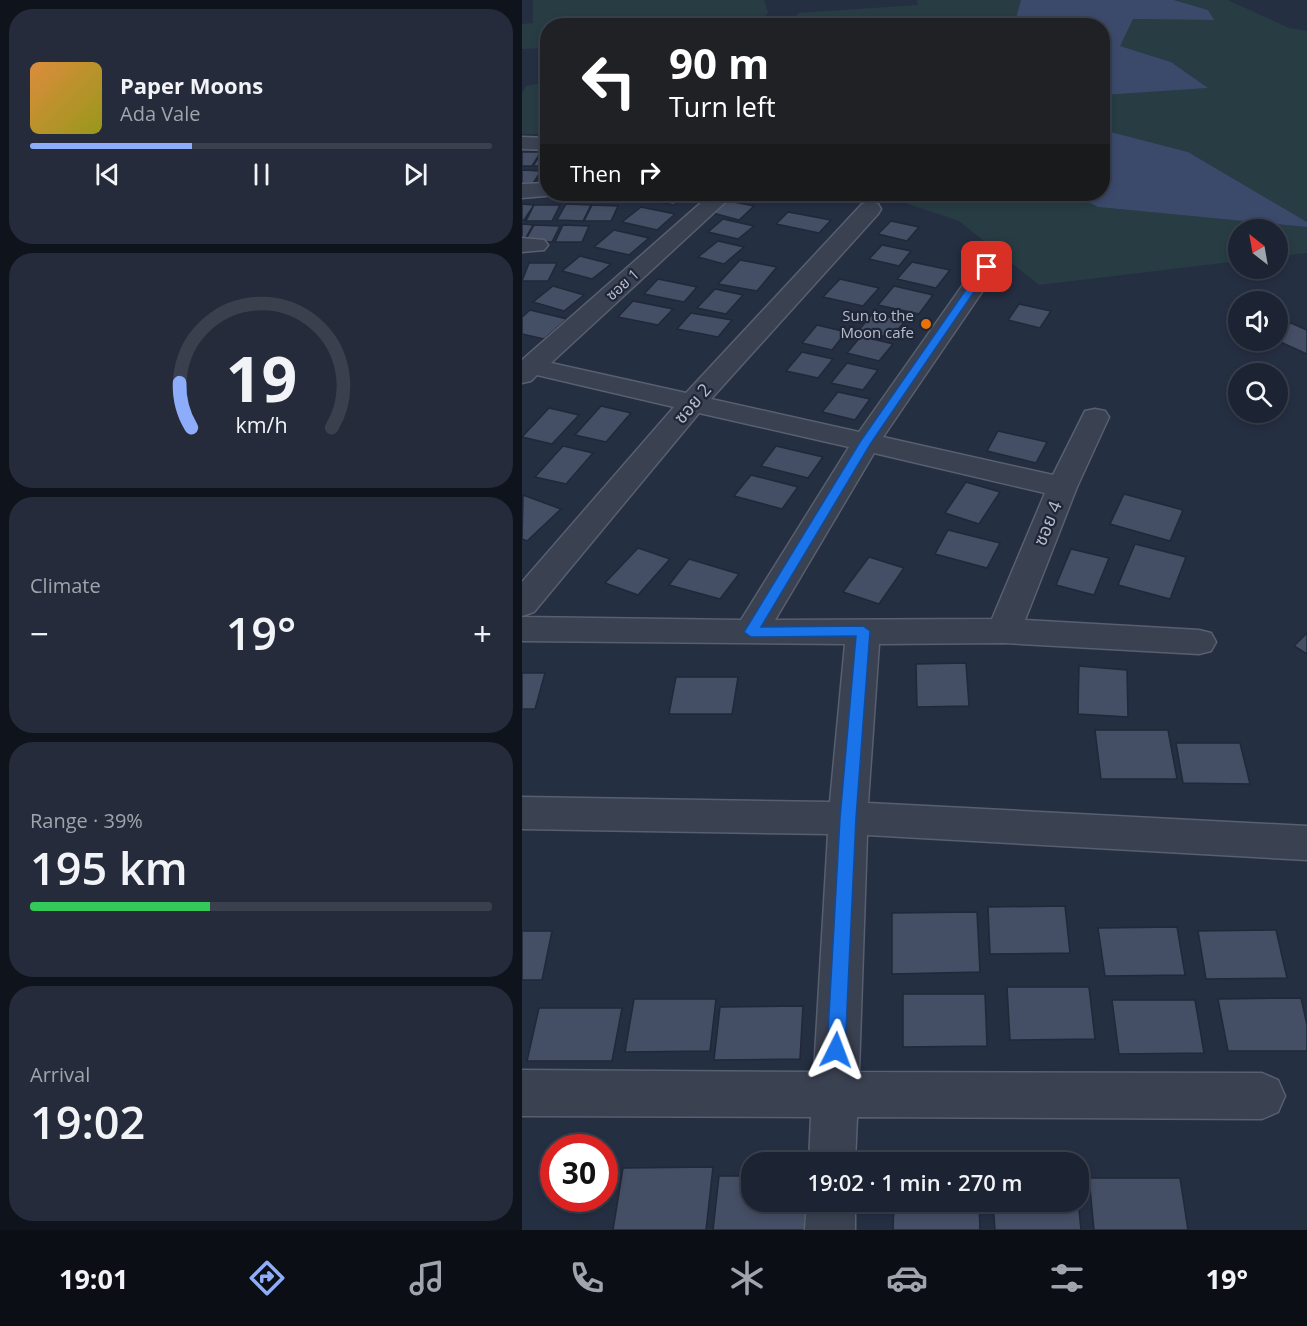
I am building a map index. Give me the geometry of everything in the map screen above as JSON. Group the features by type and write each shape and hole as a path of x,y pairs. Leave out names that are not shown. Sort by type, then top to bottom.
{"street":[{"path":"522,143 540,144"},
{"path":"522,190 540,190"},
{"name":"ซอย 1","path":"526,370 715,201"},
{"name":"ซอย 2","path":"522,604 692,403 870,209"},
{"path":"751,632 866,442 987,267"},
{"path":"526,370 692,403 1062,487"},
{"name":"ซอย 4","path":"1004,631 1062,487 1095,417"},
{"path":"522,629 751,632 1004,631 1199,642"},
{"path":"832,1152 848,818 863,631"},
{"path":"522,813 848,818 1307,843"},
{"path":"522,1093 1262,1096"},
{"path":"830,1230 831,1212"}],"green space":[{"path":"533,0 764,0 768,13 763,18 540,18 540,48 522,49 522,24 533,23"},
{"path":"917,0 1021,0 1016,18 796,18 798,13 918,5"},
{"path":"1174,0 1228,0 1289,28 1307,31 1307,222 1188,152 1110,132 1110,95 1207,88 1171,62 1119,46 1133,19 1213,20 1208,10"},
{"path":"540,83 540,134 522,134 522,94 526,86"},
{"path":"899,201 1087,201 1099,207 1228,219 1228,262 1039,285 959,221"},
{"path":"1288,225 1307,227 1307,253 1288,255"}],"water":[{"path":"1021,0 1174,0 1208,10 1214,20 1133,19 1120,46 1171,62 1208,88 1110,95 1110,18 1016,18"},
{"path":"1110,132 1188,152 1307,222 1307,227 1288,225 1288,219 1228,219 1098,207 1086,201 1110,201"}],"building":[{"path":"522,152 540,152 532,166 522,166"},
{"path":"540,155 540,166 533,166"},
{"path":"522,170 540,171 532,185 522,185"},
{"path":"655,201 679,201 674,205"},
{"path":"723,201 754,206 739,220 709,212"},
{"path":"522,204 534,205 524,220 522,220"},
{"path":"566,204 591,205 583,221 557,220"},
{"path":"534,205 560,205 552,221 526,221"},
{"path":"592,205 618,206 611,221 584,221"},
{"path":"641,207 675,214 657,230 622,222"},
{"path":"788,212 831,220 819,233 776,224"},
{"path":"723,219 754,226 738,239 708,232"},
{"path":"891,221 919,227 907,241 878,234"},
{"path":"522,224 533,225 524,241 522,241"},
{"path":"534,225 560,226 552,242 525,241"},
{"path":"563,225 589,226 582,242 555,242"},
{"path":"614,230 649,238 629,255 594,247"},
{"path":"718,241 744,247 724,264 698,257"},
{"path":"882,245 911,251 899,266 869,259"},
{"path":"580,256 611,264 592,279 562,271"},
{"path":"740,260 777,267 757,291 718,284"},
{"path":"912,262 950,270 936,288 897,279"},
{"path":"529,263 557,263 548,281 522,281"},
{"path":"658,279 697,287 684,302 644,294"},
{"path":"840,279 879,288 863,306 823,297"},
{"path":"553,286 584,295 564,311 533,302"},
{"path":"894,286 933,295 919,314 878,305"},
{"path":"715,289 743,295 726,314 697,308"},
{"path":"633,301 673,309 658,325 618,317"},
{"path":"1019,304 1051,311 1040,328 1008,320"},
{"path":"530,310 567,319 544,339 522,334 522,317"},
{"path":"691,313 732,320 718,337 677,329"},
{"path":"873,313 905,321 891,338 859,330"},
{"path":"1291,323 1307,330 1307,354 1288,345 1288,325"},
{"path":"817,325 846,332 832,350 802,343"},
{"path":"861,336 893,344 879,361 847,353"},
{"path":"802,352 833,359 818,378 786,371"},
{"path":"847,363 878,370 863,390 831,383"},
{"path":"838,392 870,399 855,420 822,412"},
{"path":"601,406 631,413 606,442 575,435"},
{"path":"549,408 579,415 552,444 522,437"},
{"path":"998,431 1047,442 1036,463 987,451"},
{"path":"563,446 593,453 566,484 535,477"},
{"path":"776,446 823,457 808,478 761,466"},
{"path":"751,475 798,487 782,509 734,496"},
{"path":"966,482 1000,492 979,524 945,513"},
{"path":"1124,494 1183,510 1170,541 1110,524"},
{"path":"523,495 561,509 527,541 522,539"},
{"path":"948,530 1000,543 987,568 935,554"},
{"path":"1135,544 1186,557 1170,599 1118,585"},
{"path":"638,548 670,559 638,595 605,583"},
{"path":"1071,549 1109,558 1094,595 1056,585"},
{"path":"869,557 904,568 879,604 843,592"},
{"path":"689,559 739,574 720,599 669,585"},
{"path":"1307,633 1307,654 1294,646"},
{"path":"966,663 969,706 917,707 916,664"},
{"path":"1079,666 1127,670 1128,717 1078,714"},
{"path":"522,673 545,673 535,709 522,709"},
{"path":"676,677 738,677 732,714 669,714"},
{"path":"1095,730 1168,730 1177,779 1101,779"},
{"path":"1176,743 1240,743 1250,784 1183,783"},
{"path":"1065,906 1070,953 990,954 988,907"},
{"path":"977,912 980,972 892,974 892,913"},
{"path":"1177,927 1185,975 1105,976 1098,928"},
{"path":"1276,930 1287,978 1206,979 1198,931"},
{"path":"522,931 552,931 542,980 522,980"},
{"path":"1007,987 1089,987 1095,1039 1010,1040"},
{"path":"903,994 985,994 987,1046 903,1047"},
{"path":"1301,998 1307,1025 1307,1051 1228,1051 1218,999"},
{"path":"634,999 716,999 710,1051 625,1052"},
{"path":"1112,1000 1195,1000 1204,1053 1119,1054"},
{"path":"803,1006 800,1059 714,1060 720,1007"},
{"path":"539,1008 622,1008 612,1061 527,1061"},
{"path":"713,1167 706,1230 613,1230 616,1212 618,1212 623,1168"},
{"path":"719,1176 741,1176 741,1212 808,1212 807,1230 713,1230"},
{"path":"1089,1178 1180,1178 1188,1230 1094,1230"},
{"path":"894,1212 979,1212 980,1230 893,1230"},
{"path":"994,1212 1079,1212 1081,1230 995,1230"}],"place":[{"name":"Sun to the Moon cafe","path":"926,324"}],"route":[{"path":"836,1050 848,818 863,631 751,632 866,442 987,267"}]}
